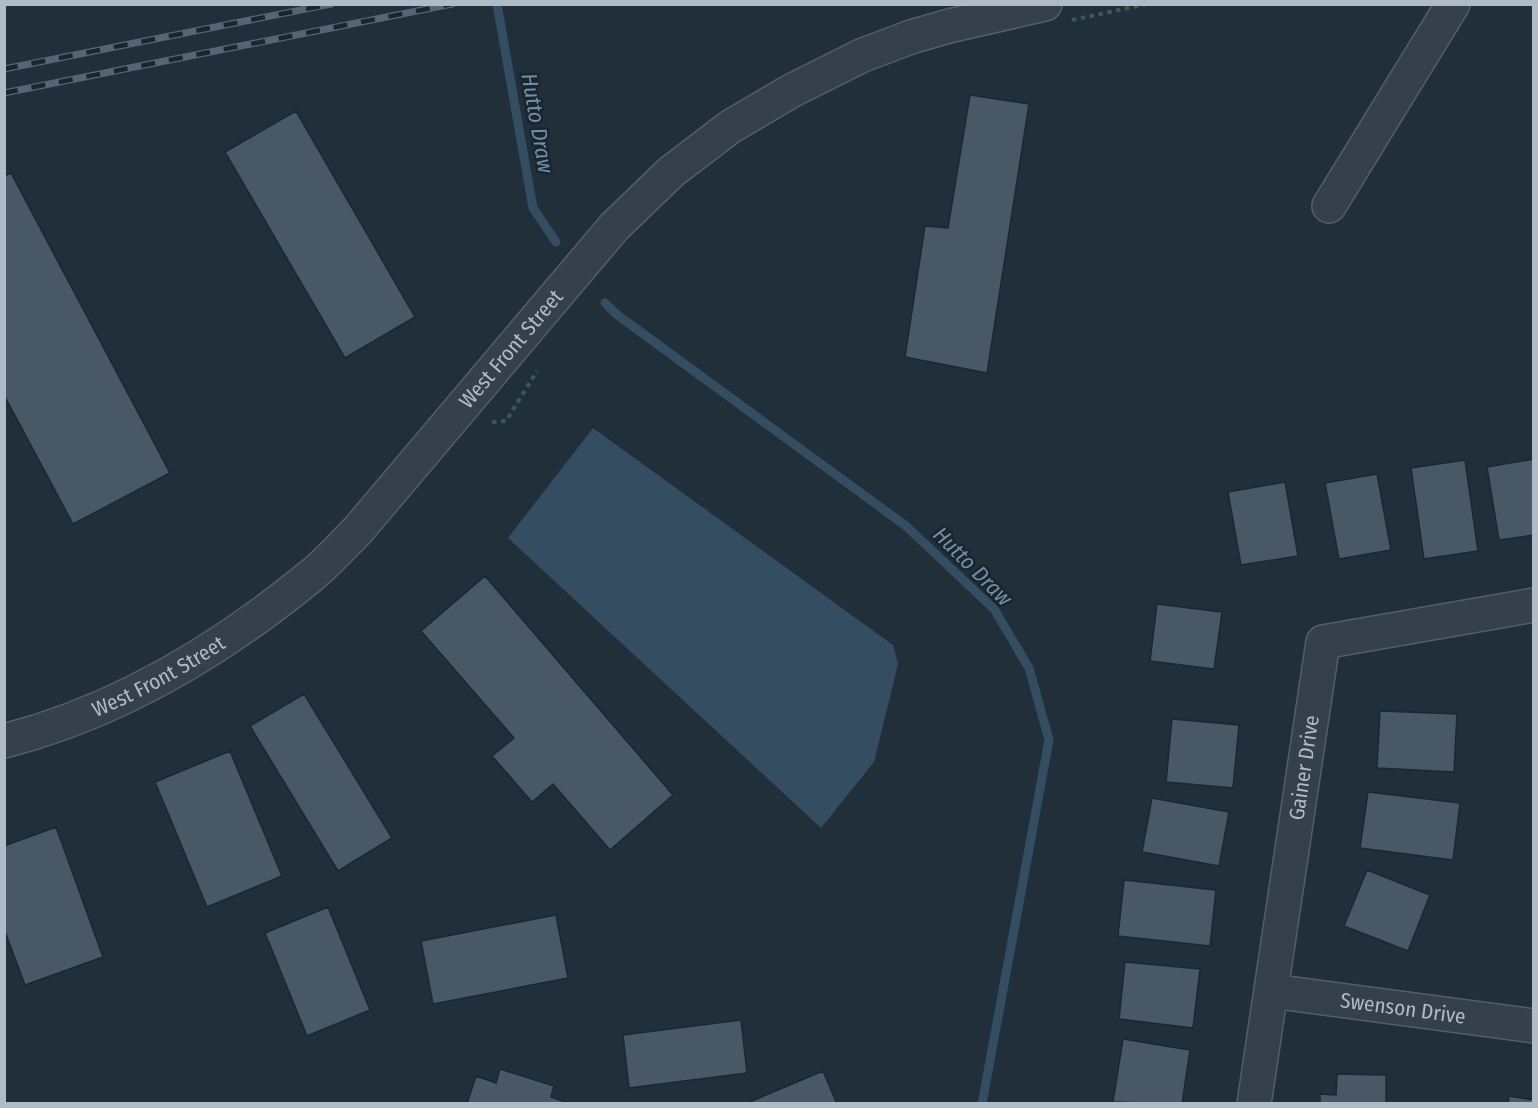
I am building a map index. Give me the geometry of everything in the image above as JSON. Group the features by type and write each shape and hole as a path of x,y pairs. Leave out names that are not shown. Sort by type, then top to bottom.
{"street":[{"path":"1329,206 1454,4"},
{"name":"West Front Street","path":"4,741 32,734 108,704 182,667 256,619 314,573 358,530 614,227 671,172 730,128 791,91 863,55 911,37 949,26 1054,13"},
{"name":"Gainer Drive","path":"1254,1104 1323,642 1533,605"},
{"name":"Swenson Drive","path":"1272,991 1533,1026"}],"path":[{"path":"1054,13 1147,4"},
{"path":"490,422 506,421 540,366"}],"water":[{"path":"593,428 893,645 898,664 874,762 821,828 508,538"}],"building":[{"path":"970,95 1029,104 987,373 905,357 925,226 948,228"},
{"path":"296,111 415,317 345,358 225,152"},
{"path":"11,173 170,473 73,524 4,395 4,176"},
{"path":"1534,459 1534,535 1499,540 1487,467"},
{"path":"1465,460 1478,551 1424,559 1411,468"},
{"path":"1377,474 1391,550 1339,559 1325,483"},
{"path":"1285,482 1298,556 1241,565 1228,492"},
{"path":"485,576 673,795 610,850 553,784 532,802 492,756 514,738 421,631"},
{"path":"1157,604 1222,612 1214,669 1150,661"},
{"path":"304,694 392,838 338,871 250,726"},
{"path":"1380,711 1457,714 1454,772 1377,768"},
{"path":"1172,719 1239,725 1233,788 1166,782"},
{"path":"230,751 282,876 207,907 155,782"},
{"path":"1368,792 1460,803 1453,860 1360,848"},
{"path":"1152,798 1229,812 1219,866 1142,852"},
{"path":"56,827 103,957 25,985 4,929 4,846"},
{"path":"1367,870 1430,895 1408,951 1344,926"},
{"path":"1124,880 1216,890 1210,946 1118,936"},
{"path":"328,907 370,1010 307,1036 265,933"},
{"path":"556,915 568,978 433,1004 421,941"},
{"path":"1125,962 1200,969 1193,1028 1119,1019"},
{"path":"741,1020 747,1073 629,1088 623,1035"},
{"path":"1123,1039 1190,1050 1182,1104 1113,1102"},
{"path":"500,1069 554,1086 551,1097 571,1104 467,1104 476,1076 496,1083"},
{"path":"823,1071 837,1104 745,1104"},
{"path":"1337,1074 1386,1075 1386,1104 1320,1104 1320,1094 1336,1095"},
{"path":"1509,1096 1534,1100 1534,1104 1508,1104"}],"waterway":[{"name":"Hutto Draw","path":"497,4 533,208 556,242"},
{"name":"Hutto Draw","path":"605,303 616,314 906,526 994,609 1029,668 1049,740 982,1104"}],"railway":[{"path":"4,69 331,4"},
{"path":"4,93 452,4"}]}
